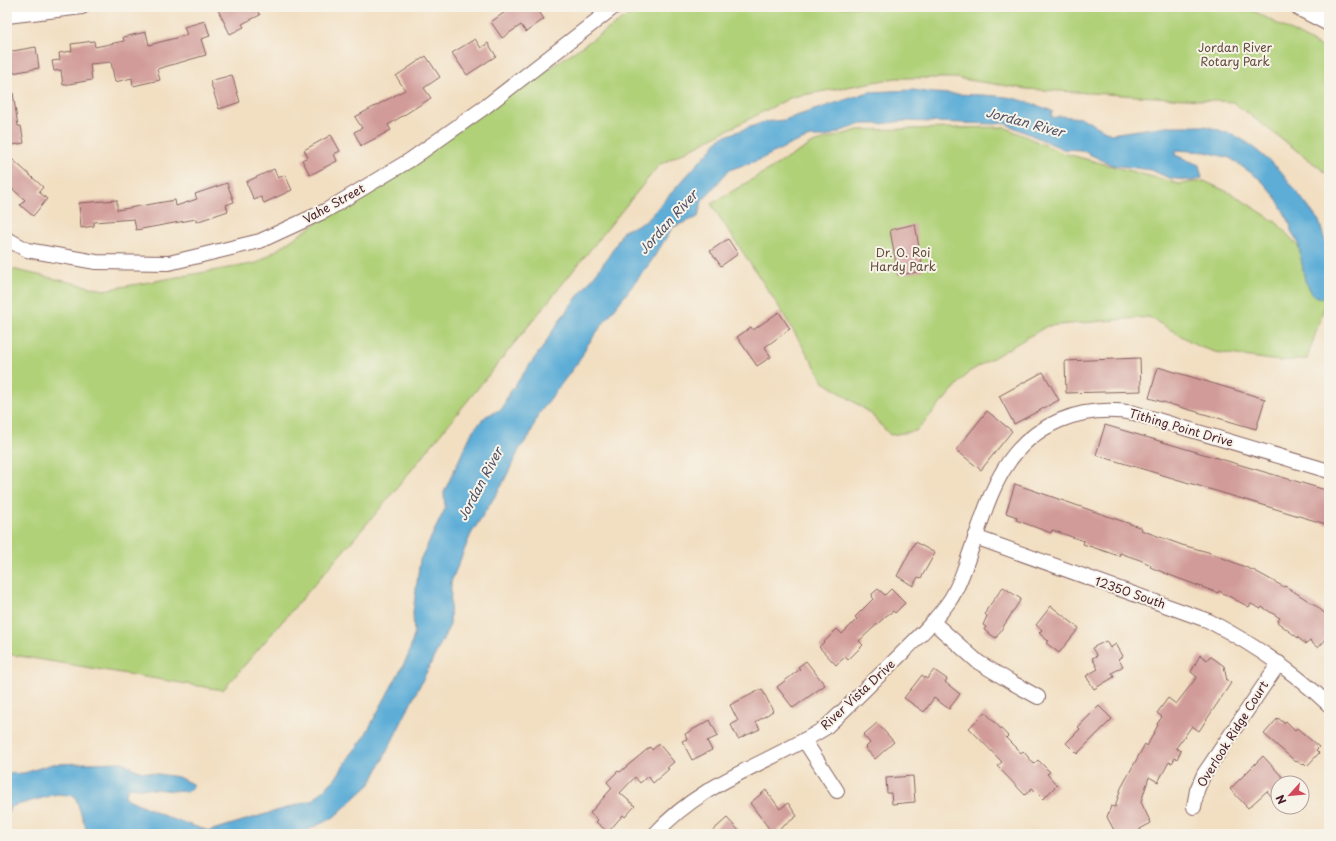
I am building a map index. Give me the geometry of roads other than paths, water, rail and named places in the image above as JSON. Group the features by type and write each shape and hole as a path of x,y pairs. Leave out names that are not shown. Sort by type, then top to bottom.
{"main road":[{"path":"1300,7 1329,22"}],"street":[{"path":"7,16 82,7"},
{"name":"Vahe Street","path":"7,239 27,250 96,262 154,263 169,263 260,241 325,211 410,160 484,107 614,7"},
{"name":"Tithing Point Drive","path":"975,537 1003,470 1020,447 1042,428 1068,416 1081,413 1107,410 1134,413 1329,471"},
{"name":"River Vista Drive","path":"655,834 676,812 702,793 804,740 824,728 842,712 933,622 950,599 962,577 975,537"},
{"name":"12350 South","path":"975,537 1209,621 1239,637 1279,663 1306,683 1329,705"},
{"path":"933,622 978,662 1038,696"},
{"name":"Overlook Ridge Court","path":"1194,807 1197,790 1204,774 1279,663"},
{"path":"804,740 837,791"}],"water":[{"name":"Jordan River","path":"913,90 1017,99 1050,110 1053,112 1051,114 1053,118 1060,116 1082,118 1111,134 1166,126 1205,126 1232,134 1248,143 1280,170 1319,221 1329,254 1329,301 1313,295 1305,281 1298,242 1291,231 1290,223 1275,196 1261,180 1230,158 1206,152 1176,150 1175,155 1199,165 1202,178 1192,181 1169,178 1151,170 1112,165 1081,150 1063,149 1004,123 903,121 881,124 859,124 826,137 810,137 791,144 759,160 729,170 702,201 698,217 673,227 650,263 602,325 586,347 581,358 538,415 529,437 520,448 502,485 471,534 451,582 450,625 371,783 334,817 300,834 88,834 75,796 57,794 10,807 7,815 7,774 24,773 52,764 122,762 139,771 178,777 194,785 187,792 129,787 124,797 169,818 209,831 313,800 335,779 363,739 408,656 414,635 413,612 420,560 445,509 444,492 473,430 486,416 502,409 508,395 543,347 562,317 608,257 623,231 645,222 720,138 764,122 784,120 869,92"}],"park label":[{"name":"Jordan River Rotary Park","path":"1235,55"},
{"name":"Dr. O. Roi Hardy Park","path":"903,260"}]}
